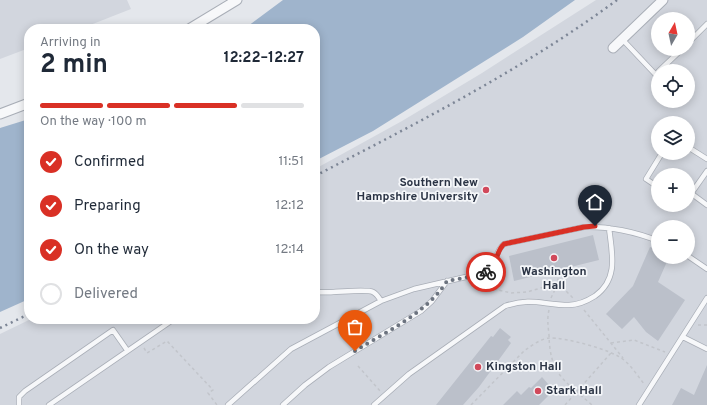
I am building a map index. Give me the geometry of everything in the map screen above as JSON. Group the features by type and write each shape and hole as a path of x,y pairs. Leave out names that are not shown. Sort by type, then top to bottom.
{"street":[{"path":"197,24 237,0"},
{"path":"613,48 663,0"},
{"path":"0,114 24,105"}],"lane":[{"path":"695,36 707,24"},
{"path":"622,39 651,70"},
{"path":"667,64 675,56"},
{"path":"695,151 707,159"},
{"path":"651,171 646,179 651,182"},
{"path":"695,189 707,171"},
{"path":"695,196 707,205"},
{"path":"228,405 291,350 381,301 414,289 480,274 493,267 500,248 504,244 584,227 609,228 651,239"},
{"path":"374,405 409,374 505,306 529,300 549,303 579,304 599,293 610,278 613,261 609,228"},
{"path":"695,261 707,269"},
{"path":"283,405 305,385 329,367 421,310 432,301 447,281"},
{"path":"320,292 335,293 368,290 376,294 381,301"},
{"path":"639,405 707,298"},
{"path":"49,405 166,324"},
{"path":"19,405 18,400 21,394 113,330 127,350"},
{"path":"683,337 707,349"}],"path":[{"path":"558,273 558,283 549,303 549,338 553,365 558,373 592,405"},
{"path":"480,274 482,286 511,293 527,292 558,283"},
{"path":"558,283 579,304 648,389"},
{"path":"696,324 707,326"},
{"path":"471,405 524,350 549,338 588,344 624,360"},
{"path":"611,343 634,340 665,352"},
{"path":"144,347 147,353 167,341 213,390 208,394 217,405"},
{"path":"566,405 611,353"},
{"path":"358,366 385,395"}],"shaded area":[{"path":"0,0 127,0 131,9 93,24 24,24 24,50 0,59"},
{"name":"Southern New Hampshire University","path":"596,0 707,0 707,405 0,405 0,334 24,322 24,324 320,324 320,166 402,121 482,73"}],"water":[{"path":"283,0 575,0 523,37 373,131 320,158 320,24 251,24"},
{"path":"24,121 24,301 0,312 0,128"}],"building":[{"name":"Washington Hall","path":"593,235 599,260 514,281 509,256"},
{"path":"651,247 651,264 666,264 658,282 685,300 658,341 646,332 634,317 622,329 606,314 633,286"},
{"name":"Kingston Hall","path":"500,328 511,337 508,340 511,343 479,387 463,405 436,405 491,336 493,337"},
{"path":"707,365 707,405 672,405 681,388 694,395"},
{"name":"Stark Hall","path":"542,377 549,385 547,387 552,392 539,405 503,405 517,391 521,395"}],"railway":[{"path":"320,173 431,115 507,72 581,25 617,0"},
{"path":"0,328 24,316"}],"way so far":[{"path":"355,351 421,310 441,291 447,281 486,272"}],"place":[{"name":"Southern New Hampshire University","path":"486,190"},
{"name":"Washington Hall","path":"554,258"},
{"name":"Kingston Hall","path":"478,367"},
{"name":"Stark Hall","path":"538,391"}],"route":[{"path":"486,272 493,267 500,248 504,244 595,226"}]}
